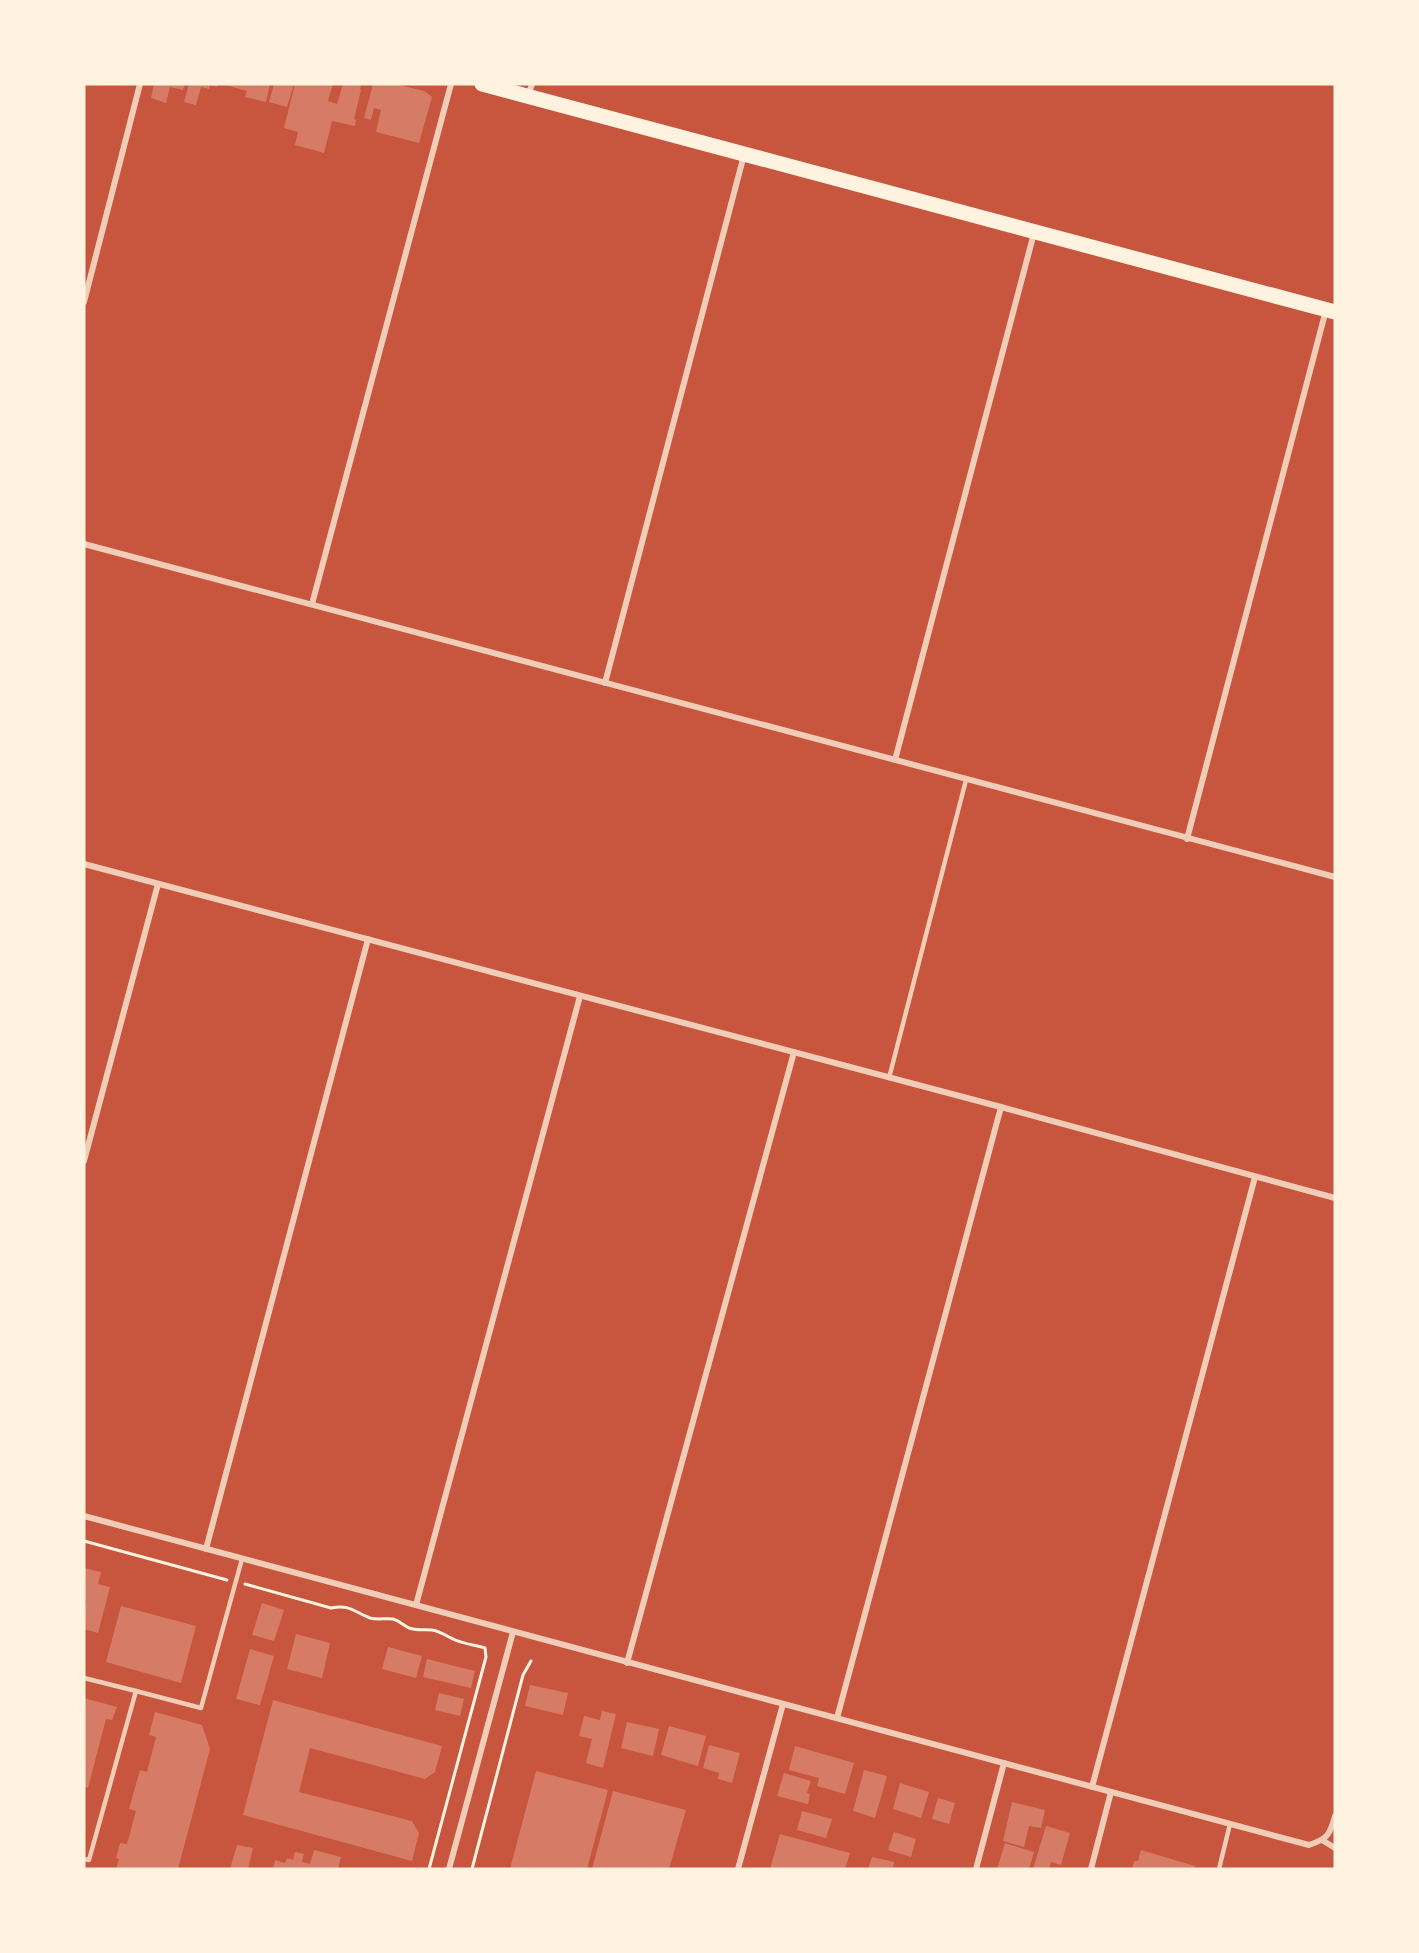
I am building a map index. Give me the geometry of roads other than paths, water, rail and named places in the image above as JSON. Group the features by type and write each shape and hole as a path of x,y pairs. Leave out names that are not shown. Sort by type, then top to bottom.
{"main road":[{"path":"482,84 530,90 744,154 1330,311"}],"street":[{"path":"84,302 140,84"},
{"path":"312,604 451,84"},
{"path":"605,683 744,154"},
{"path":"895,760 1035,232"},
{"path":"1187,839 1330,311"},
{"path":"84,544 1335,878"},
{"path":"84,864 1335,1198"},
{"path":"84,1161 158,884"},
{"path":"206,1549 368,939"},
{"path":"416,1605 580,996"},
{"path":"627,1663 794,1052"},
{"path":"837,1718 1001,1107"},
{"path":"1092,1787 1255,1177"},
{"path":"84,1516 1308,1845 1322,1840 1332,1829 1335,1816"},
{"path":"449,1869 513,1632"},
{"path":"738,1869 783,1704"},
{"path":"976,1869 1004,1763"},
{"path":"1091,1869 1111,1792"},
{"path":"1322,1840 1335,1848"}],"lane":[{"path":"889,1078 966,780"},
{"path":"84,1678 201,1708 242,1559"},
{"path":"84,1859 89,1860 136,1691"},
{"path":"1219,1869 1230,1824"}]}
